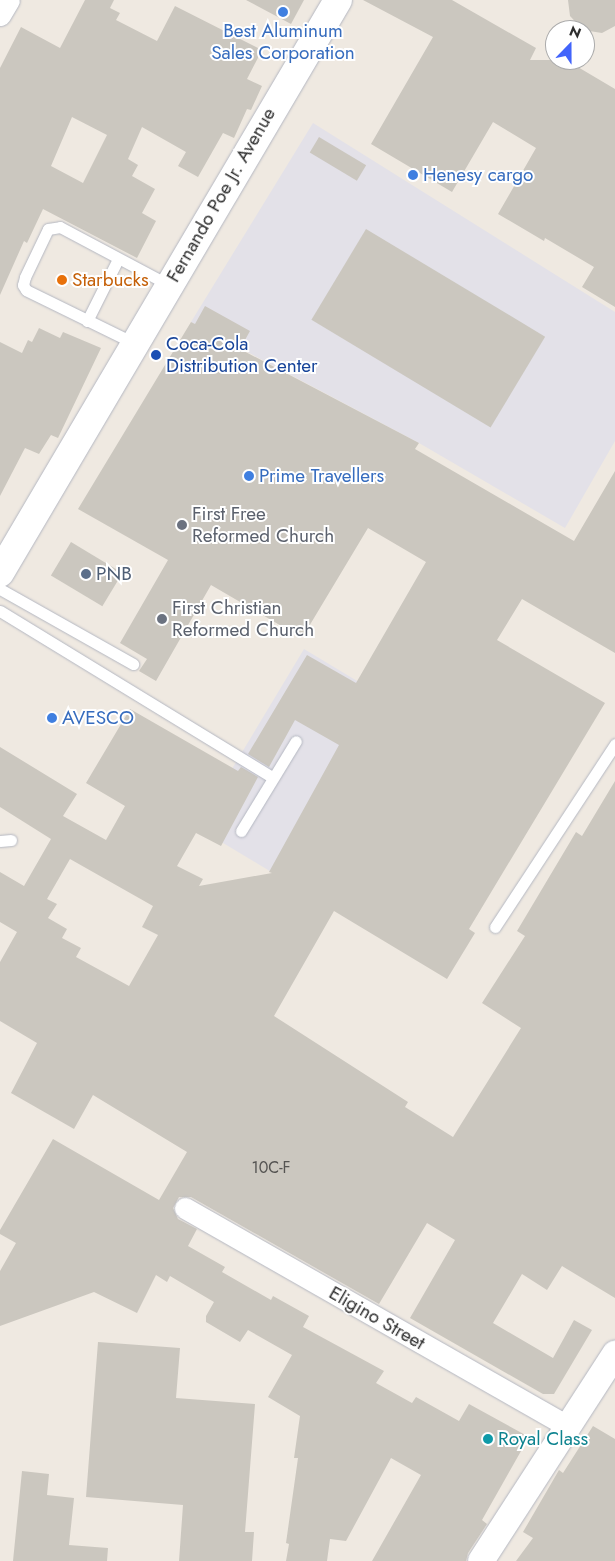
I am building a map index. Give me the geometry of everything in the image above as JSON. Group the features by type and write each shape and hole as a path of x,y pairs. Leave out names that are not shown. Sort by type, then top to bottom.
{"main road":[{"name":"Fernando Poe Jr. Avenue","path":"0,573 338,0"}],"street":[{"path":"0,15 9,0"},
{"name":"Eligino Street","path":"185,1208 569,1427"},
{"path":"482,1561 615,1354"}],"lane":[{"path":"134,343 26,290 23,285 24,277 48,229 60,227 169,285"},
{"path":"87,320 118,258"},
{"path":"0,589 133,664"},
{"path":"0,612 272,777"},
{"path":"241,831 296,740"},
{"path":"495,927 615,744"}],"shaded area":[{"path":"313,123 615,312 615,441 565,528 419,443 191,322"},
{"path":"304,649 442,732 335,910 197,827"}],"building":[{"path":"85,0 114,0 110,8 120,13 116,20 157,41 175,6 262,50 247,79 262,86 251,110 247,109 234,138 223,133 198,177 178,166 186,152 142,127 128,159 138,165 132,176 155,189 142,213 156,221 137,258 43,209 27,243 24,241 0,295 0,68 21,27 60,48","holes":["72,117 107,135 83,183 51,166"]},
{"name":"Best Aluminum Sales Corporation","path":"246,0 304,0 291,24"},
{"path":"363,0 452,0 536,48 530,60 545,60 545,70 583,70 615,89 615,307 582,287 594,267 545,238 544,241 498,214 536,148 493,122 452,192 371,144 433,37"},
{"path":"568,0 615,0 615,26 602,33 595,32 595,20 574,20 570,16"},
{"path":"319,137 366,165 357,181 310,152"},
{"path":"366,229 545,337 491,428 311,320"},
{"path":"205,306 250,331 240,349 419,443 415,449 574,541 615,471 615,653 522,599 497,640 605,703 469,929 475,933 447,979 334,911 274,1016 408,1102 405,1107 453,1137 521,1028 482,1003 525,936 517,931 576,832 582,836 615,781 615,1298 562,1266 547,1290 522,1274 493,1323 553,1358 574,1320 592,1330 554,1394 543,1394 410,1318 455,1240 427,1223 379,1304 191,1197 179,1197 173,1208 178,1219 197,1229 188,1246 225,1267 222,1272 271,1300 273,1296 309,1316 303,1327 384,1371 376,1383 412,1403 416,1397 459,1421 469,1404 529,1437 482,1520 487,1524 468,1553 466,1561 372,1561 421,1475 391,1458 346,1541 330,1539 327,1561 286,1561 289,1544 286,1543 298,1458 294,1458 300,1416 268,1397 292,1355 248,1330 240,1342 206,1322 206,1316 214,1302 170,1276 167,1282 156,1275 137,1313 94,1292 0,1326 0,1271 16,1243 0,1234 0,1230 53,1139 159,1200 187,1152 93,1095 74,1129 11,1093 37,1043 0,1021 0,962 17,932 0,922 0,872 24,886 51,839 0,807 0,747 77,794 63,816 106,840 125,806 86,783 130,709 238,771 241,767 258,777 221,846 196,833 177,866 203,879 199,886 272,873 269,872 339,745 295,720 269,767 248,754 307,655 356,683 426,562 368,528 302,638 211,585 156,681 139,671 147,659 120,643 168,560 78,509 191,322 195,324","holes":["70,859 153,906 142,927 158,935 129,986 76,957 81,948 62,938 67,929 48,918 57,904 47,899"]},
{"path":"39,328 60,338 63,332 101,348 58,438 51,435 39,454 25,448 0,496 0,342 22,353 28,340 32,342"},
{"name":"PNB","path":"71,542 122,573 102,606 51,575"},
{"path":"98,1342 180,1348 176,1398 255,1404 245,1532 254,1532 252,1561 179,1561 183,1505 86,1497"},
{"path":"593,1426 615,1439 615,1561 516,1561 533,1538 523,1532 559,1470 563,1473"},
{"path":"22,1471 49,1474 47,1495 74,1498 69,1545 108,1548 107,1561 13,1561"}],"place":[{"name":"Best Aluminum Sales Corporation","path":"283,12"},
{"name":"Henesy cargo","path":"413,175"},
{"name":"Starbucks","path":"62,280"},
{"name":"Coca-Cola Distribution Center","path":"156,355"},
{"name":"Prime Travellers","path":"249,476"},
{"name":"First Free Reformed Church","path":"182,525"},
{"name":"PNB","path":"86,574"},
{"name":"First Christian Reformed Church","path":"162,619"},
{"name":"AVESCO","path":"52,718"},
{"name":"Royal Class","path":"488,1439"}]}
